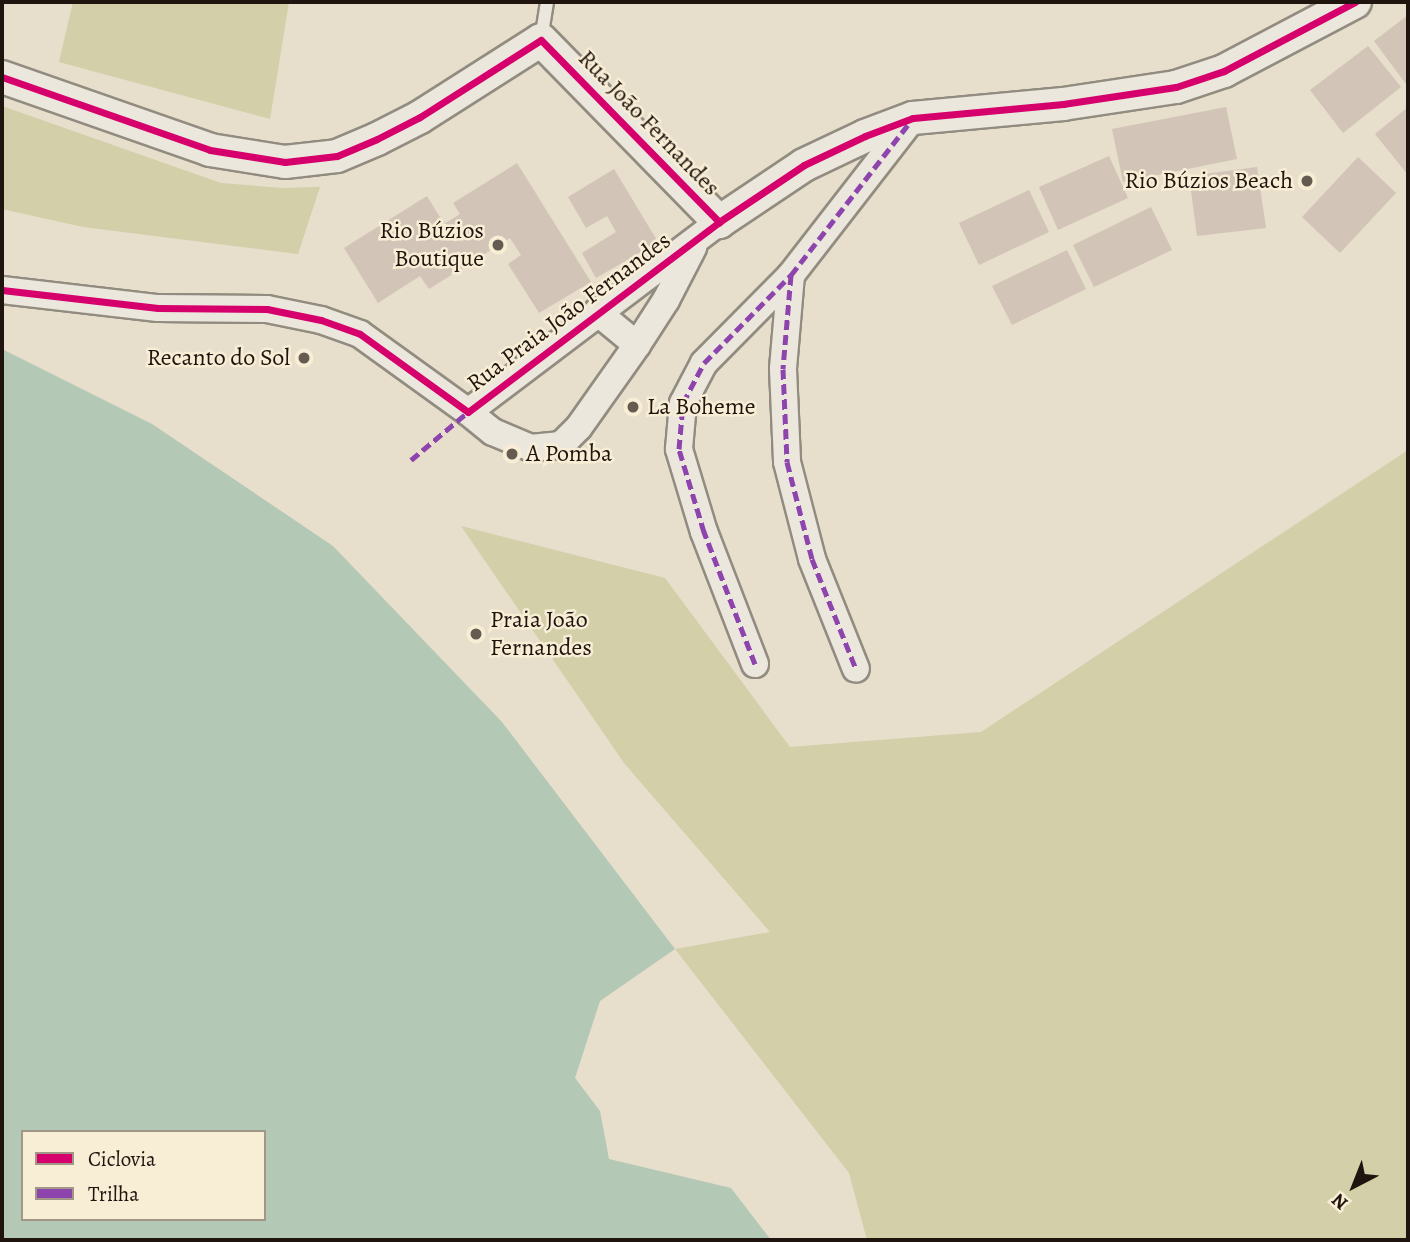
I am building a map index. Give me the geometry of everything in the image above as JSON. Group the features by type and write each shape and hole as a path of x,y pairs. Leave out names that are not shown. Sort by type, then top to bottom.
{"street":[{"name":"Rua João Fernandes","path":"541,40 708,231 804,165 865,136 913,118 1063,104 1176,87 1224,71 1355,2"},
{"path":"2,77 210,150 285,162 337,156 377,139 420,117 541,40"},
{"path":"755,664 704,532 679,449 683,404 704,363 791,275 913,118"},
{"name":"Rua Praia João Fernandes","path":"468,412 597,312 708,231"},
{"name":"Rua Praia João Fernandes","path":"2,290 158,308 267,309 321,320 360,334 493,432 531,448 561,445 579,427 666,300 708,231"},
{"path":"791,275 783,369 787,462 811,559 856,669"},
{"name":"Rua Praia João Fernandes","path":"597,312 636,345"}],"lane":[{"path":"541,40 547,2"}],"shaded area":[{"path":"73,2 289,2 270,119 59,62"},
{"path":"2,106 221,183 283,188 320,187 298,254 83,227 2,209"},
{"path":"2,349 152,424 333,546 502,722 675,949 600,1001 575,1078 600,1111 609,1159 731,1188 771,1240 2,1240"},
{"path":"1408,450 1408,1240 867,1240 849,1173 675,949 770,932 624,763 461,526 665,578 790,747 981,732"}],"building":[{"path":"1408,15 1408,82 1406,84 1374,41"},
{"path":"1368,46 1401,87 1343,133 1310,90"},
{"path":"1226,107 1237,159 1123,182 1112,129"},
{"path":"1408,107 1408,175 1375,134"},
{"path":"1109,156 1128,198 1058,230 1039,187"},
{"path":"1358,157 1396,193 1340,253 1302,217"},
{"path":"517,163 591,282 539,313 508,264 521,255 510,238 429,289 420,276 378,303 344,248 427,196 444,224 460,214 453,203"},
{"path":"1257,167 1266,228 1197,236 1189,176"},
{"path":"614,169 658,242 596,278 582,253 616,232 607,216 586,228 568,197"},
{"path":"1029,190 1049,232 979,265 959,223"},
{"path":"1151,207 1172,250 1094,287 1073,245"},
{"path":"1067,250 1086,289 1012,325 992,286"}],"marked path":[{"path":"755,664 704,532 679,449 683,403 704,363 791,275 911,121"},
{"path":"791,275 783,369 787,462 812,559 856,669"},
{"path":"411,460 468,412"}],"cycle path":[{"path":"2,290 158,308 267,309 321,320 360,334 468,412 719,222 804,165 865,136 913,118 1063,104 1176,87 1224,71 1355,2"},
{"path":"2,77 210,150 285,162 337,156 377,139 420,117 541,40 719,222"}],"place":[{"name":"Rio Búzios Beach","path":"1307,181"},
{"name":"Rio Búzios Boutique","path":"498,245"},
{"name":"Recanto do Sol","path":"304,358"},
{"name":"La Boheme","path":"633,407"},
{"name":"A Pomba","path":"512,454"},
{"name":"Praia João Fernandes","path":"476,634"}]}
